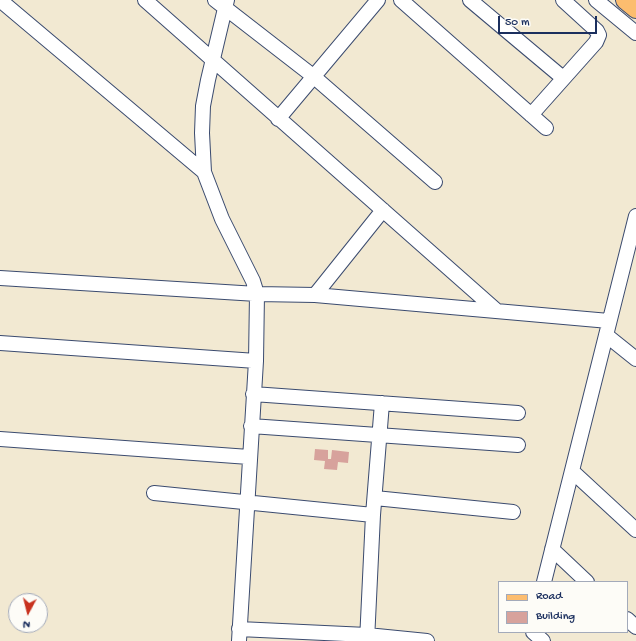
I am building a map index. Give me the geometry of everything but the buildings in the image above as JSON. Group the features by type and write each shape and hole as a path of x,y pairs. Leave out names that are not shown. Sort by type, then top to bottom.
{"main road":[{"path":"625,0 636,9"}],"street":[{"path":"0,0 204,172"},
{"path":"145,0 213,59 278,119 384,210 497,312"},
{"path":"278,119 378,0"},
{"path":"401,0 546,128"},
{"path":"470,0 563,78"},
{"path":"531,115 596,42 599,35 597,31 563,0"},
{"path":"596,0 636,33"},
{"path":"427,641 239,635 256,361 257,294 253,281 222,219 204,172 202,133 203,106 213,59 222,3 313,76 435,182"},
{"path":"315,295 384,210"},
{"path":"544,581 609,321 632,249 636,216"},
{"path":"0,278 257,294 315,295 609,321"},
{"path":"606,335 636,359"},
{"path":"0,343 256,361"},
{"path":"254,394 518,413"},
{"path":"367,638 373,515 381,435 382,403"},
{"path":"251,426 518,445"},
{"path":"0,439 249,457"},
{"path":"572,472 636,530"},
{"path":"154,493 373,515"},
{"path":"375,498 513,512"},
{"path":"552,549 586,581"},
{"path":"628,620 636,627"},
{"path":"533,633 543,641"}]}
